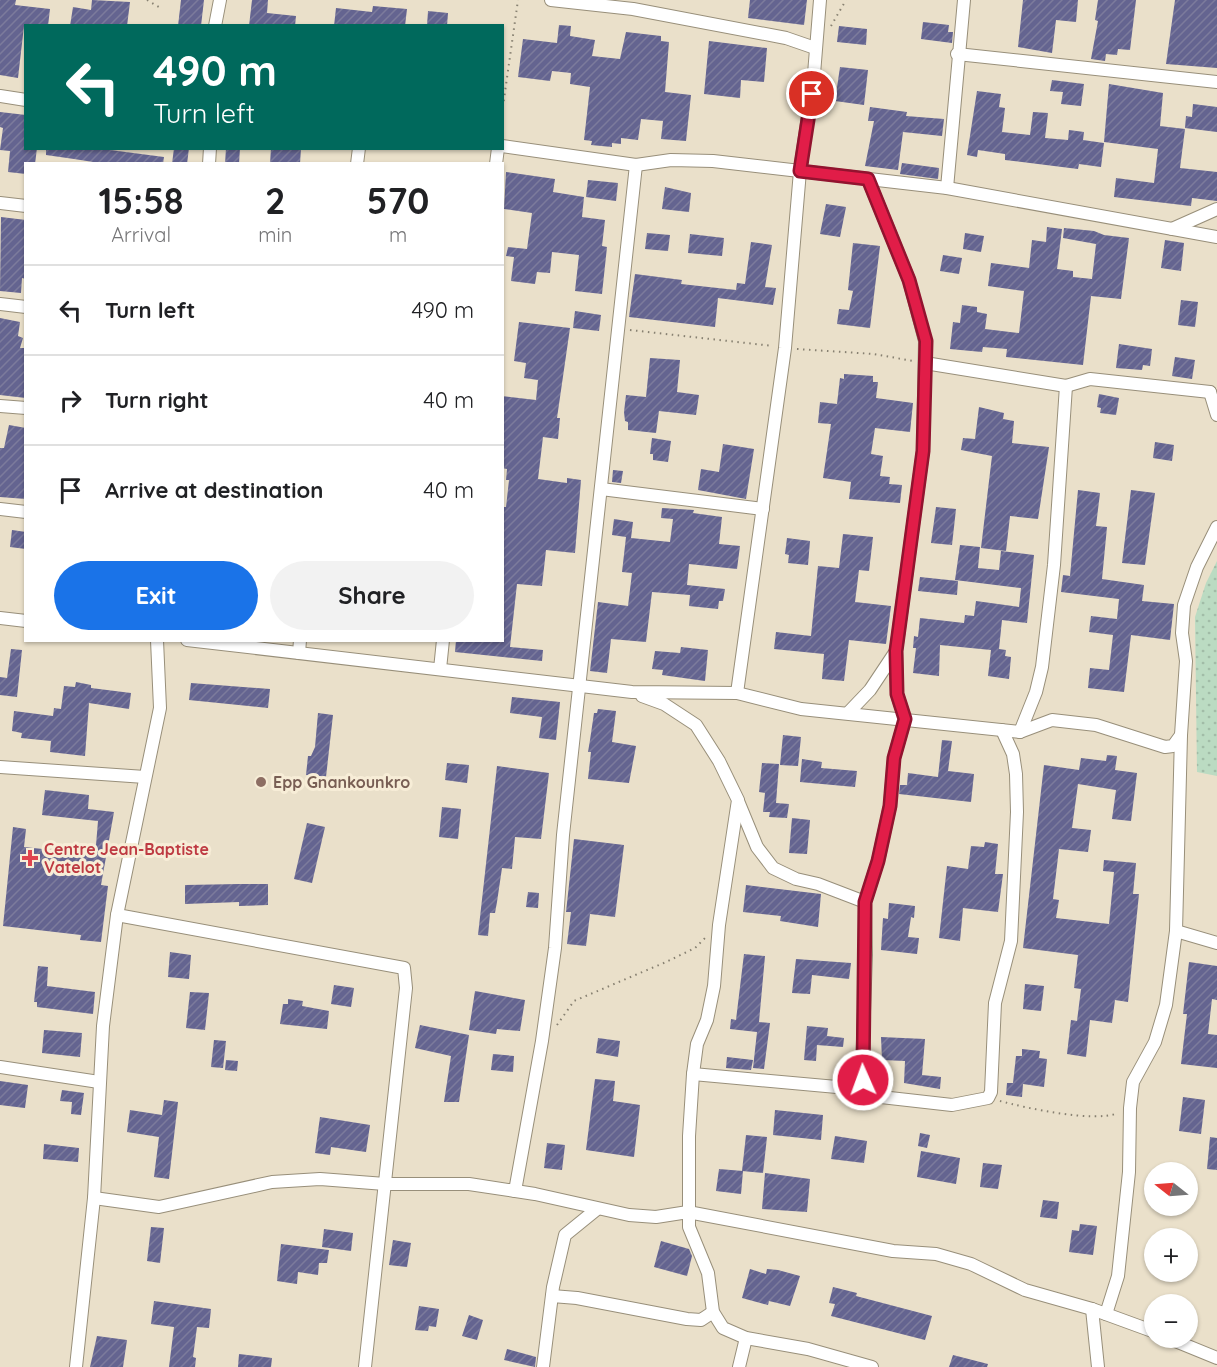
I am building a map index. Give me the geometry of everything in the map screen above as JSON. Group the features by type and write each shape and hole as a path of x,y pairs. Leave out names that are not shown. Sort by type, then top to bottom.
{"street":[{"path":"215,24 220,0"},
{"path":"551,0 633,9 786,38 815,48"},
{"path":"737,693 785,348 800,171 814,75 820,0"},
{"path":"948,188 957,54 964,0"},
{"path":"957,54 1217,82"},
{"path":"0,96 24,100"},
{"path":"504,146 636,165 671,160 714,160 948,188 1086,211 1217,237"},
{"path":"515,1191 542,1041 555,948 562,835 636,165"},
{"path":"868,179 909,280 926,341 923,451 896,651 897,694 905,719 894,758 891,798 878,861 865,902 867,955 862,1068 863,1080 870,1090 881,1097 952,1105 988,1098 993,1075 995,1003 1011,941 1017,812 1016,774 1012,754 1002,730"},
{"path":"0,203 24,206"},
{"path":"1171,229 1217,209"},
{"path":"0,304 24,307"},
{"path":"925,363 1066,386 1090,379 1213,388 1217,415"},
{"path":"1020,732 1036,692 1042,667 1054,565 1066,386"},
{"path":"0,406 24,408"},
{"path":"601,489 763,509"},
{"path":"0,509 24,512"},
{"path":"1106,1314 1119,1264 1130,1172 1130,1108 1133,1082 1155,1042 1166,1005 1176,931 1180,735 1186,661 1182,633 1184,604 1215,535"},
{"path":"0,618 24,621"},
{"path":"76,1367 94,1198 103,1026 117,915 160,708 157,642"},
{"path":"219,642 299,647 440,669 632,692 737,693 801,709 1020,732 1052,720 1096,724 1165,747 1173,746 1180,735"},
{"path":"440,669 443,642"},
{"path":"848,713 870,690 896,651"},
{"path":"632,692 664,704 696,725 719,761 738,800 757,848 774,868 796,879 818,884 865,902"},
{"path":"0,767 145,777"},
{"path":"738,800 719,925 714,986 707,1020 697,1044 693,1074 689,1227 708,1273 713,1312 723,1328 746,1338 808,1350 872,1367"},
{"path":"117,915 404,968 406,988 365,1367"},
{"path":"1176,931 1217,943"},
{"path":"0,1066 99,1082"},
{"path":"693,1074 870,1090"},
{"path":"94,1198 159,1207 272,1182 320,1179 385,1184 469,1184 572,1201 597,1209 656,1217 688,1212 893,1251 936,1254 971,1264 1025,1290 1092,1309 1144,1328"},
{"path":"543,1367 552,1296 565,1234 597,1209"},
{"path":"552,1296 577,1298 687,1319 701,1320 713,1312"},
{"path":"1092,1309 1098,1367"},
{"path":"739,1367 746,1338"},
{"path":"1192,1348 1217,1358"}],"path":[{"path":"147,0 159,7"},
{"path":"504,99 518,0"},
{"path":"828,30 842,12 846,0"},
{"path":"618,329 785,348 874,354 925,363"},
{"path":"542,1041 556,1028 574,1001 695,948 719,925"},
{"path":"988,1098 1023,1108 1092,1116 1108,1117 1130,1108"}],"green space":[{"path":"1217,561 1217,776 1197,772 1195,617 1206,583"}],"building":[{"path":"0,0 16,0 15,5 50,9 48,24 24,24 18,78 0,75"},
{"path":"92,0 130,2 127,24 70,24 73,7 91,10"},
{"path":"181,0 204,0 201,24 178,24"},
{"path":"252,0 268,0 267,13 296,16 295,24 249,24"},
{"path":"750,0 807,0 804,25 748,18"},
{"path":"1023,0 1078,0 1076,22 1056,20 1052,53 1018,47"},
{"path":"1098,0 1136,0 1130,50 1118,49 1117,55 1106,54 1105,61 1091,59 1098,21 1095,20"},
{"path":"1175,0 1217,0 1217,68 1166,64"},
{"path":"373,6 407,9 405,24 334,24 336,8 372,12"},
{"path":"428,11 448,13 447,24 427,24"},
{"path":"923,22 949,25 948,32 953,32 952,43 921,39"},
{"path":"559,25 571,26 570,36 595,40 592,56 620,59 626,32 661,36 661,41 669,42 665,92 691,95 686,141 661,139 663,121 641,119 638,140 621,138 621,144 612,143 612,147 591,145 592,141 584,140 590,87 570,84 571,73 552,71 550,81 518,77 523,39 557,43"},
{"path":"839,26 867,29 866,45 837,42"},
{"path":"709,41 767,48 764,82 741,80 740,98 704,94"},
{"path":"840,67 868,70 864,105 835,101"},
{"path":"1052,80 1084,84 1081,106 1061,104 1063,92 1050,91"},
{"path":"1109,84 1163,93 1160,126 1185,129 1180,168 1217,172 1217,201 1192,198 1191,206 1114,197 1116,178 1154,183 1158,149 1104,142"},
{"path":"977,91 1001,94 999,107 1005,108 1002,132 1030,135 1033,112 1048,113 1045,138 1068,140 1069,130 1084,132 1083,140 1104,143 1101,167 1079,164 1078,169 1005,160 1005,154 978,150 977,157 967,155"},
{"path":"1193,104 1217,107 1217,132 1185,128 1186,116 1192,117"},
{"path":"870,107 907,112 906,116 944,119 942,136 903,132 898,170 865,166 874,121 868,121"},
{"path":"0,112 24,115 24,150 37,150 35,162 24,162 24,174 8,172 10,151 0,150 3,128 0,127"},
{"path":"46,150 110,150 164,157 163,162 93,162 46,155"},
{"path":"174,150 189,150 187,162 172,162"},
{"path":"226,150 240,150 239,162 225,162"},
{"path":"271,150 301,150 300,162 270,162"},
{"path":"902,163 939,168 938,179 900,174"},
{"path":"506,172 555,179 553,192 584,197 582,217 605,220 602,246 607,247 602,294 575,291 579,255 552,252 550,273 537,272 535,284 511,281 514,257 506,256 508,247 527,249 532,213 504,209"},
{"path":"588,180 618,183 616,201 586,197"},
{"path":"665,187 691,193 689,212 662,209"},
{"path":"826,204 846,207 840,237 820,234"},
{"path":"1,217 24,220 24,278 22,278 21,293 0,291"},
{"path":"1047,227 1062,229 1057,269 1073,271 1073,277 1092,279 1096,244 1063,238 1064,228 1129,238 1121,299 1091,296 1083,365 1006,357 1007,349 983,347 982,352 950,349 953,322 960,323 962,305 977,307 977,312 987,314 985,329 1019,333 1024,291 988,286 991,263 1029,268 1032,240 1046,242"},
{"path":"647,233 670,235 668,251 645,249"},
{"path":"965,233 984,236 981,252 963,249"},
{"path":"690,234 724,238 722,256 688,253"},
{"path":"1165,240 1184,243 1181,271 1161,268"},
{"path":"751,242 772,245 765,287 776,288 773,305 718,298 715,327 629,317 635,274 682,280 681,284 736,290 737,283 745,284"},
{"path":"853,243 880,246 870,328 837,324 839,309 849,310 853,291 848,290"},
{"path":"943,255 962,258 959,274 940,271"},
{"path":"1181,300 1198,302 1195,327 1178,325"},
{"path":"575,311 601,315 599,331 573,328"},
{"path":"0,318 20,322 18,336 23,338 20,348 24,348 24,398 0,395"},
{"path":"519,322 570,328 557,418 560,418 558,439 543,437 538,479 567,483 567,478 581,480 575,553 546,550 542,586 517,584 510,647 543,650 542,661 455,652 456,642 504,642 504,507 506,507 509,480 506,480 507,469 504,468 504,396 536,400 538,380 524,378 526,363 514,361"},
{"path":"1119,344 1152,349 1150,366 1143,365 1142,370 1116,368"},
{"path":"1175,357 1195,360 1192,379 1172,376"},
{"path":"650,358 680,360 677,392 699,395 696,415 659,411 656,433 628,430 624,412 626,395 646,397"},
{"path":"844,374 873,376 873,382 878,382 876,398 913,403 910,432 875,428 871,454 883,456 880,476 890,477 889,484 902,485 900,503 849,499 851,482 823,478 831,424 818,423 820,402 837,404 840,378 844,379"},
{"path":"1099,394 1119,398 1116,415 1100,413 1101,408 1097,407"},
{"path":"979,407 1004,413 1003,419 1014,421 1012,443 1049,447 1038,519 1010,516 1006,551 981,548 992,456 961,450 963,438 975,439"},
{"path":"9,425 24,428 24,499 0,497 0,448 4,448"},
{"path":"652,438 671,441 668,462 653,460 653,454 650,454"},
{"path":"1155,442 1174,445 1172,461 1153,458"},
{"path":"723,444 754,449 746,499 698,490 701,469 719,472"},
{"path":"613,470 623,471 621,483 612,482"},
{"path":"1078,490 1100,493 1096,526 1107,527 1102,579 1144,585 1142,601 1174,604 1170,640 1131,635 1124,692 1088,688 1090,668 1109,670 1113,635 1089,632 1091,616 1117,619 1119,599 1061,592 1063,575 1070,576"},
{"path":"1131,490 1155,493 1145,565 1122,563"},
{"path":"936,507 956,509 952,545 931,543"},
{"path":"662,508 694,510 693,513 722,517 719,544 740,546 737,569 689,564 687,585 725,589 723,601 719,601 718,609 689,606 690,595 652,592 646,642 611,639 607,673 590,671 598,602 628,606 632,573 622,572 626,537 612,535 614,519 633,522 631,538 670,542 673,519 661,518"},
{"path":"12,530 24,532 24,549 10,547"},
{"path":"843,534 873,537 869,571 859,570 855,602 891,606 886,644 849,640 844,681 822,679 824,654 774,649 776,632 811,636 818,566 839,568"},
{"path":"787,538 810,541 808,565 788,563 789,555 785,554"},
{"path":"960,545 980,547 978,568 999,570 1001,551 1034,555 1027,623 1002,620 999,649 1006,650 1005,656 1011,657 1009,679 988,676 991,650 940,645 939,676 913,673 916,648 913,648 914,636 918,637 920,618 964,623 965,615 974,616 976,601 1019,607 1021,588 955,580"},
{"path":"920,577 958,581 957,595 918,591"},
{"path":"681,647 708,650 705,681 662,675 663,670 652,669 655,651 680,653"},
{"path":"11,649 22,650 17,697 0,695 0,677 7,678"},
{"path":"76,682 91,685 91,688 131,693 129,709 89,703 85,756 50,752 51,741 21,738 22,733 12,731 14,711 53,716 54,708 61,709 64,686 75,687"},
{"path":"191,683 270,689 268,708 189,700"},
{"path":"512,697 560,702 556,740 539,738 542,717 510,713"},
{"path":"598,709 616,711 612,742 636,746 629,783 588,779 591,752 588,752 594,713 597,713"},
{"path":"318,713 333,715 326,777 306,775 308,756 311,756 315,747"},
{"path":"783,735 801,737 798,766 780,765"},
{"path":"942,740 952,741 948,771 974,774 971,802 899,794 900,785 907,785 908,773 938,777"},
{"path":"1107,755 1117,756 1115,770 1137,773 1131,821 1112,819 1116,790 1078,784 1072,828 1091,830 1088,852 1059,849 1053,899 1059,900 1056,918 1109,924 1114,872 1103,871 1104,860 1136,863 1133,894 1139,894 1128,1002 1115,1000 1112,1023 1090,1020 1086,1057 1067,1054 1071,1020 1077,1021 1081,989 1074,988 1078,955 1023,948 1044,765 1079,770 1081,758 1106,761"},
{"path":"802,759 822,762 821,768 857,771 855,787 800,782"},
{"path":"447,763 469,765 467,783 445,780"},
{"path":"762,763 779,764 776,803 789,804 787,818 769,817 770,812 763,812 765,793 759,792"},
{"path":"497,766 549,773 541,839 515,837 512,869 502,868 495,913 490,913 488,936 478,935"},
{"path":"45,790 89,795 88,809 114,812 101,885 108,886 101,942 80,940 81,935 3,926 13,827 26,829 24,847 89,854 90,844 96,845 98,821 42,815"},
{"path":"442,807 461,809 458,839 439,837"},
{"path":"792,818 810,820 807,854 789,853"},
{"path":"307,823 325,827 312,883 294,879"},
{"path":"574,839 624,845 615,917 590,914 586,946 567,944 571,912 566,912"},
{"path":"985,842 998,844 995,874 1003,874 998,912 963,908 960,941 939,938 947,866 968,869 971,846 984,847"},
{"path":"268,884 268,905 239,906 239,902 185,904 185,885"},
{"path":"746,885 821,894 818,927 780,921 781,916 743,912"},
{"path":"528,892 539,893 538,908 526,907"},
{"path":"889,903 915,906 908,937 919,938 917,954 881,950 883,918 888,919"},
{"path":"170,952 191,955 189,979 168,977"},
{"path":"744,954 765,956 759,1022 770,1023 764,1069 753,1068 757,1032 730,1029 731,1019 736,1020"},
{"path":"796,959 851,963 849,979 812,975 810,994 792,993"},
{"path":"1189,962 1217,966 1217,1000 1212,999 1208,1034 1217,1035 1217,1068 1181,1064 1187,1014 1183,1014"},
{"path":"38,966 48,967 47,986 95,992 93,1014 37,1007 37,1002 34,1002"},
{"path":"1025,984 1044,986 1041,1011 1023,1009"},
{"path":"334,985 354,988 351,1007 331,1004"},
{"path":"475,991 525,1000 520,1031 497,1029 496,1034 469,1030"},
{"path":"190,992 209,993 205,1030 186,1028"},
{"path":"288,999 303,1001 302,1006 329,1011 327,1029 280,1024 283,1004 288,1004"},
{"path":"420,1025 469,1035 459,1102 444,1102 451,1056 415,1048"},
{"path":"807,1026 828,1028 827,1036 844,1038 843,1047 817,1045 816,1061 804,1060"},
{"path":"44,1030 82,1033 80,1057 42,1053"},
{"path":"881,1037 925,1039 922,1075 941,1077 940,1089 904,1083 905,1061 882,1060"},
{"path":"598,1038 620,1041 618,1057 596,1053"},
{"path":"214,1040 226,1041 223,1068 211,1067"},
{"path":"1022,1049 1040,1051 1039,1058 1047,1059 1044,1087 1023,1084 1022,1097 1006,1095 1007,1083 1013,1083 1016,1056 1022,1056"},
{"path":"493,1054 514,1056 513,1072 491,1070"},
{"path":"727,1057 753,1060 751,1070 726,1068"},
{"path":"226,1060 238,1061 237,1071 225,1070"},
{"path":"595,1079 615,1081 613,1101 640,1105 634,1157 586,1150"},
{"path":"0,1081 28,1085 25,1108 0,1105"},
{"path":"62,1090 84,1093 81,1115 71,1114 72,1102 60,1101"},
{"path":"1183,1097 1205,1100 1201,1134 1179,1131"},
{"path":"164,1100 178,1102 169,1179 154,1177 159,1137 127,1132 130,1110 162,1115"},
{"path":"775,1110 823,1115 821,1140 773,1135"},
{"path":"320,1117 370,1125 366,1152 331,1147 330,1155 315,1153"},
{"path":"920,1133 930,1135 927,1148 918,1146"},
{"path":"746,1135 767,1137 763,1173 742,1171"},
{"path":"835,1136 867,1141 864,1163 831,1159"},
{"path":"1210,1137 1217,1138 1217,1170 1207,1169"},
{"path":"547,1143 565,1145 562,1170 544,1168"},
{"path":"44,1144 79,1148 78,1162 43,1159"},
{"path":"921,1151 960,1158 956,1184 917,1177"},
{"path":"983,1163 1002,1165 998,1189 980,1187"},
{"path":"719,1169 743,1171 741,1194 716,1191"},
{"path":"765,1173 810,1179 807,1212 762,1209"},
{"path":"1043,1200 1059,1202 1057,1219 1040,1217"},
{"path":"1080,1224 1097,1226 1093,1255 1069,1252 1072,1230 1079,1231"},
{"path":"151,1227 164,1228 160,1263 147,1261"},
{"path":"324,1229 353,1233 351,1251 322,1247"},
{"path":"393,1240 411,1243 407,1267 389,1265"},
{"path":"661,1241 689,1249 692,1256 687,1276 654,1267"},
{"path":"281,1244 329,1250 327,1263 319,1263 318,1275 298,1272 297,1284 277,1281"},
{"path":"750,1269 766,1274 767,1269 778,1270 800,1276 790,1306 769,1301 768,1305 742,1298"},
{"path":"833,1287 857,1293 856,1296 932,1316 925,1340 831,1316 835,1304 829,1303"},
{"path":"154,1301 211,1309 209,1328 197,1327 193,1357 196,1358 195,1367 169,1367 174,1327 151,1324"},
{"path":"419,1306 439,1309 436,1327 429,1326 428,1331 415,1330"},
{"path":"469,1315 483,1320 477,1340 462,1336"},
{"path":"97,1336 127,1340 123,1367 90,1367"},
{"path":"507,1349 536,1357 535,1367 504,1360"},
{"path":"239,1354 272,1358 271,1367 238,1367"},
{"path":"953,1355 988,1364 987,1367 949,1367"}],"place":[{"name":"Epp Gnankounkro","path":"261,782"},
{"name":"Centre Jean-Baptiste Vatelot","path":"30,858"}],"route":[{"path":"812,94 800,171 868,179 909,280 926,341 923,451 896,651 897,694 905,719 894,758 890,806 878,861 865,902 867,955 863,1006 863,1080"}]}
